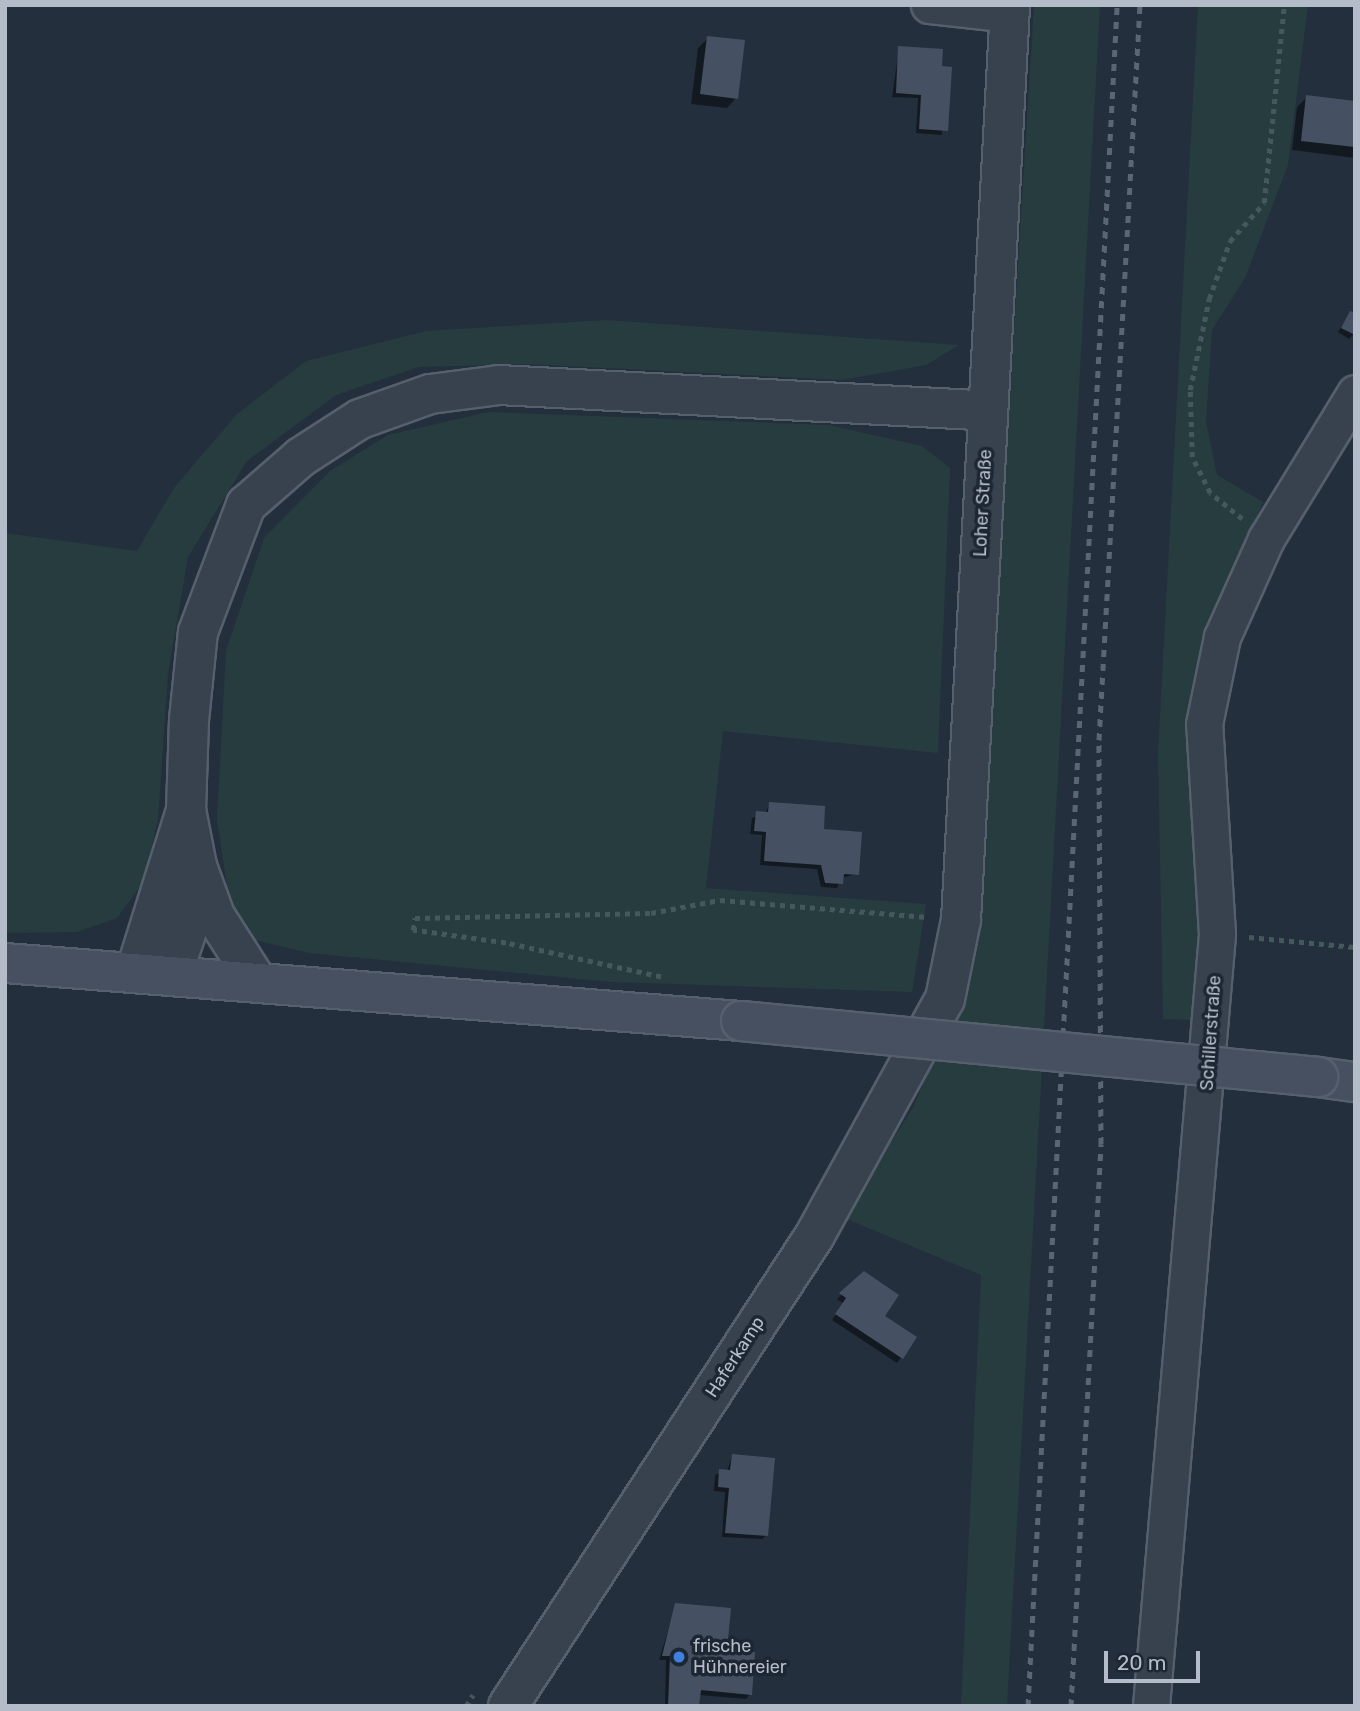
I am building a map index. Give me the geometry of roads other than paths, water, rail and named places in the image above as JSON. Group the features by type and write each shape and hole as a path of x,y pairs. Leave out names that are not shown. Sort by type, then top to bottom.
{"main road":[{"path":"5,963 155,971 741,1021 1336,1079"}],"street":[{"path":"929,5 1010,10"},
{"name":"Loher Straße","path":"945,999 961,920 1010,10"},
{"path":"155,971 186,810 198,632 246,505 301,457 360,419 430,394 499,385 988,411"},
{"name":"Schillerstraße","path":"1151,1706 1217,933 1204,724 1223,637 1266,539 1355,393"},
{"path":"186,810 197,866 215,916 256,980"},
{"path":"155,971 195,907 197,866"},
{"name":"Haferkamp","path":"495,1694 815,1235 945,999"}],"railway":[{"path":"1028,1706 1117,5"},
{"path":"1071,1706 1101,1144 1099,740 1140,5"}],"place":[{"name":"frische Hühnereier","path":"679,1657"}]}
